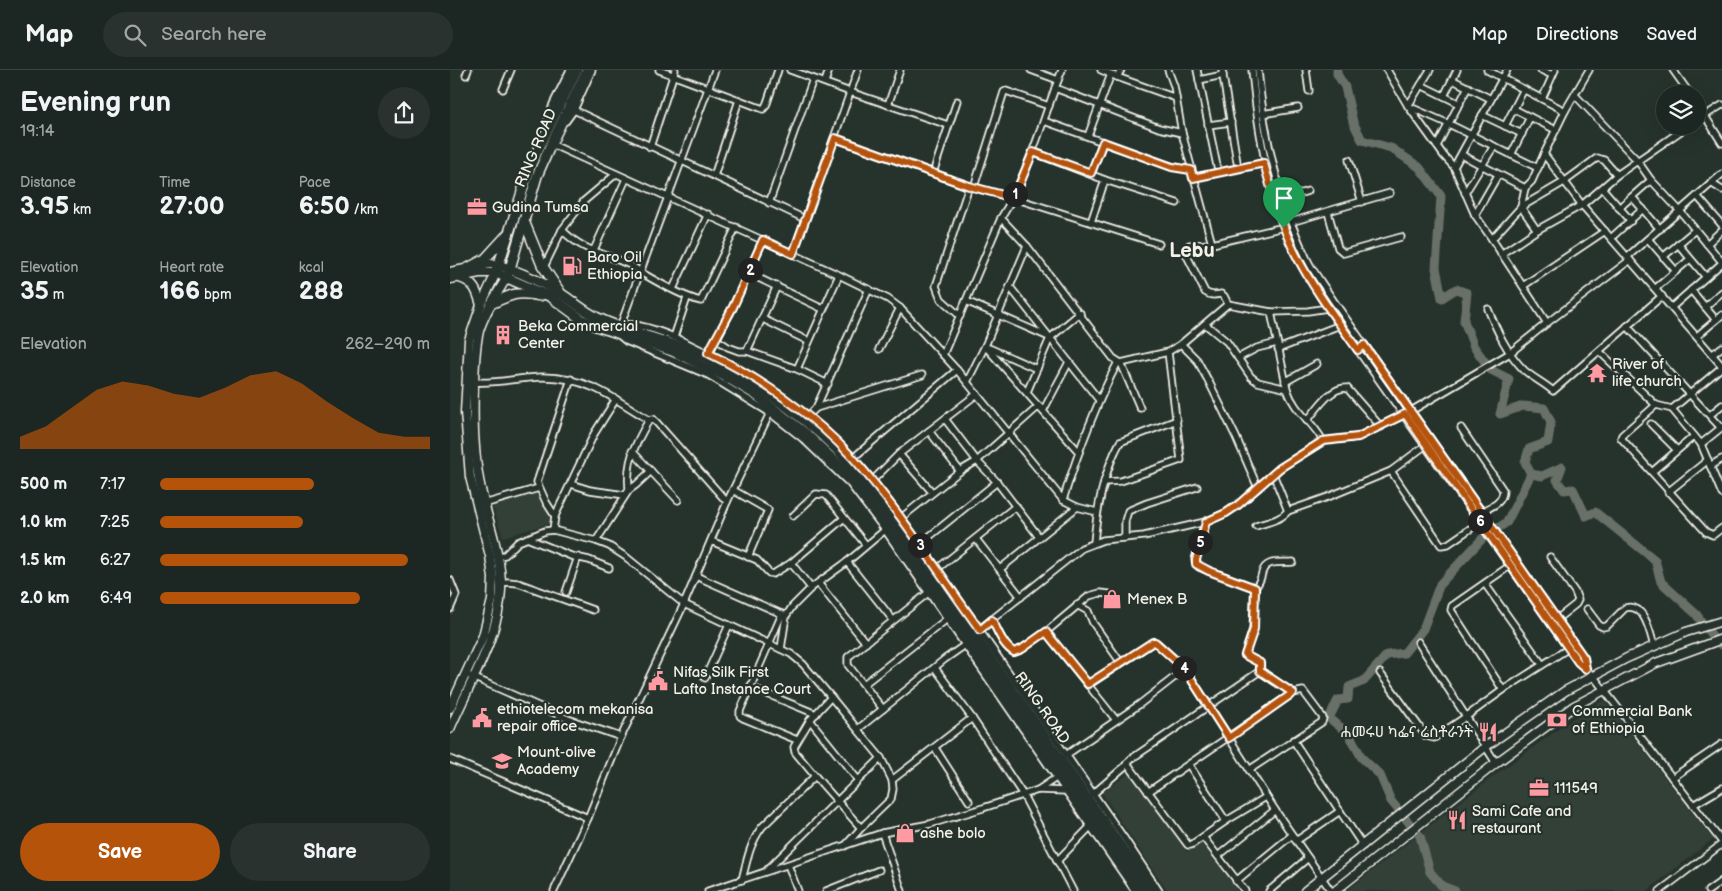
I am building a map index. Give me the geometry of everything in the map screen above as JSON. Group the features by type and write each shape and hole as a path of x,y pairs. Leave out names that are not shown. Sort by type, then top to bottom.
{"highway":[{"name":"RING ROAD","path":"497,269 530,164 577,70"},
{"name":"RING ROAD","path":"513,275 524,221 537,176 550,144 587,70"},
{"path":"524,221 544,267 557,288 564,295"},
{"path":"468,268 485,259 510,232"},
{"path":"497,269 513,275"},
{"name":"RING ROAD","path":"513,275 564,295 587,312 700,364 756,395 804,432 851,476 891,526 1142,891"},
{"name":"RING ROAD","path":"513,275 551,297 581,319 664,340 727,369 774,399 809,426 838,452 889,512 1152,891"},
{"path":"490,304 511,294 524,292 559,304"}],"main road":[{"path":"450,272 468,268 497,269"},
{"path":"454,278 497,269"},
{"path":"450,729 487,625 492,600 492,568 470,477 466,420 468,347 472,330 497,269"},
{"path":"450,708 470,675 495,626 499,613 501,583 498,556 484,504 475,452 474,382 478,336 483,319 490,304 513,275"},
{"path":"454,278 464,280 476,288 481,306"},
{"path":"1305,891 1486,747 1566,691 1627,658 1686,632 1722,621"},
{"path":"1333,891 1496,763 1574,706 1656,663 1722,639"}],"street":[{"path":"503,89 511,70"},
{"path":"545,134 553,104 570,70"},
{"path":"555,134 574,110 592,70"},
{"path":"659,70 674,73 708,89 762,109 765,107 778,70"},
{"path":"618,327 715,70"},
{"path":"790,70 948,125"},
{"path":"825,82 829,70"},
{"path":"793,254 858,70"},
{"path":"888,105 900,70"},
{"path":"1031,70 1058,80"},
{"path":"943,355 1001,218 1014,198 1033,152 1062,70"},
{"path":"1101,70 1176,98"},
{"path":"1088,136 1099,106 1114,75 1120,70"},
{"path":"1168,70 1193,178 1212,244"},
{"path":"1196,70 1217,166"},
{"path":"1252,70 1256,118 1264,163 1284,228 1298,259 1328,308 1358,350 1482,512 1584,658 1586,669"},
{"path":"1258,70 1262,114 1283,199 1311,266 1408,413 1426,445 1568,648 1578,662 1594,677 1722,843 1660,891"},
{"path":"1306,70 1309,91"},
{"path":"1387,70 1408,106 1454,167 1475,215 1547,323"},
{"path":"1408,106 1429,70"},
{"path":"1444,96 1457,70"},
{"path":"1487,70 1566,111"},
{"path":"1454,167 1507,70"},
{"path":"1541,70 1553,73 1542,99"},
{"path":"1538,230 1522,207 1525,188 1532,181 1556,130 1588,72 1580,70"},
{"path":"1673,70 1684,85"},
{"path":"650,146 674,73"},
{"path":"1199,80 1222,73 1237,162"},
{"path":"770,203 813,79"},
{"path":"1452,80 1491,99"},
{"path":"1421,86 1460,104"},
{"path":"1438,146 1468,87"},
{"path":"1055,88 1159,128 1182,133"},
{"path":"1505,126 1524,89"},
{"path":"960,316 941,299 936,286 1004,92 1006,91 1049,106"},
{"path":"1575,94 1637,160 1651,180 1680,211 1722,263 1672,307"},
{"path":"714,176 739,100"},
{"path":"932,173 957,101"},
{"path":"1706,114 1722,105"},
{"path":"1408,106 1538,168"},
{"path":"1262,114 1298,108"},
{"path":"1514,109 1556,130"},
{"path":"574,110 805,219"},
{"path":"1482,115 1522,134"},
{"path":"1511,155 1530,117"},
{"path":"1706,118 1722,143"},
{"path":"1044,121 1172,167 1191,170"},
{"path":"1208,126 1231,122"},
{"path":"1501,254 1582,205 1617,175 1674,135"},
{"path":"835,138 932,173 1158,244"},
{"path":"1091,173 1103,142"},
{"path":"550,144 708,214 869,289 900,308 957,370 1063,500 1077,507 1096,512"},
{"path":"1465,193 1494,146"},
{"path":"1033,152 1105,180 1177,203"},
{"path":"1462,154 1525,188"},
{"path":"1544,154 1582,205 1722,366 1672,409"},
{"path":"1492,239 1522,207 1564,182 1597,158 1604,160 1617,175"},
{"path":"1349,160 1362,202"},
{"path":"1193,178 1264,163"},
{"path":"544,267 562,230 584,201 616,174"},
{"path":"1475,215 1498,174"},
{"path":"980,630 1082,548 1103,540 1144,536 1206,522 1226,513 1273,474 1323,441 1358,437 1381,427 1495,363 1629,258 1648,238 1722,174"},
{"path":"593,252 626,179"},
{"path":"1091,222 1105,180"},
{"path":"1619,208 1651,180"},
{"path":"1712,183 1722,190"},
{"path":"1602,189 1631,221"},
{"path":"1283,199 1308,191"},
{"path":"1291,222 1390,193"},
{"path":"1697,196 1722,225"},
{"path":"1632,197 1660,228"},
{"path":"1611,238 1643,210"},
{"path":"1328,212 1338,248 1344,253 1401,237"},
{"path":"673,289 708,214"},
{"path":"1001,218 1027,246 1120,363 1140,408"},
{"path":"562,230 579,244 593,252 630,264 640,272 687,298 701,301 736,228"},
{"path":"1228,304 1221,294 1214,295 1205,292 1187,256 1186,252 1189,245 1212,244 1284,228"},
{"path":"1663,257 1695,230"},
{"path":"1707,244 1722,230"},
{"path":"1523,286 1605,231"},
{"path":"1648,238 1676,271"},
{"path":"708,353 733,307 763,240"},
{"path":"1678,244 1706,277"},
{"path":"967,382 998,316 1027,246"},
{"path":"1656,288 1690,259"},
{"path":"748,273 823,309"},
{"path":"797,369 839,275"},
{"path":"747,351 777,286"},
{"path":"1010,287 1099,400"},
{"path":"808,416 816,408 828,384 869,289"},
{"path":"1691,290 1716,320"},
{"path":"1705,307 1721,295"},
{"path":"1488,309 1510,353 1526,371 1553,391 1662,296"},
{"path":"674,336 687,298"},
{"path":"966,301 1050,338"},
{"path":"1228,304 1271,312 1308,311 1328,308"},
{"path":"1063,500 1099,400 1120,363 1168,352 1228,304"},
{"path":"879,349 900,308"},
{"path":"1271,312 1290,400 1307,421 1318,430 1323,441"},
{"path":"1027,392 1050,338 1080,313"},
{"path":"1697,336 1722,315"},
{"path":"763,319 808,341"},
{"path":"1205,324 1227,342 1251,377 1258,382 1287,389"},
{"path":"1238,358 1257,348 1278,346 1340,325"},
{"path":"1627,326 1722,428 1701,444"},
{"path":"618,327 640,327 674,336 752,376 808,416 853,458 920,544 1159,891"},
{"path":"618,327 626,341 708,375 770,412 802,438 850,484 947,618 1135,891"},
{"path":"716,339 728,347 738,351 747,351 797,369 828,384"},
{"path":"1180,344 1196,360 1209,382 1258,488"},
{"path":"1358,350 1364,345"},
{"path":"984,346 1037,370"},
{"path":"984,346 1079,452"},
{"path":"1713,354 1722,347"},
{"path":"1104,482 1121,481 1179,462 1181,458 1168,352"},
{"path":"1600,352 1656,405 1672,409 1701,444 1722,494"},
{"path":"901,518 1041,409 1069,362"},
{"path":"1285,382 1317,364"},
{"path":"853,458 957,370"},
{"path":"816,408 922,375"},
{"path":"474,382 543,377 571,379 597,389 657,423 727,502"},
{"path":"556,516 537,482 538,474 571,379"},
{"path":"1307,421 1331,394 1342,388 1347,388 1381,427"},
{"path":"872,481 899,454 977,394"},
{"path":"553,530 556,516 594,434 616,399"},
{"path":"1656,405 1621,438 1668,492 1709,534 1713,535 1722,528"},
{"path":"1710,415 1722,405"},
{"path":"554,891 588,818 621,737 684,604 727,502 770,412"},
{"path":"945,419 976,461 997,482 1039,537"},
{"path":"627,493 627,477 632,451 649,420"},
{"path":"1094,543 1096,512 1104,482 1120,442 1176,420"},
{"path":"1651,424 1677,450"},
{"path":"1461,428 1504,490 1503,497 1498,503 1476,516"},
{"path":"930,431 960,471"},
{"path":"1652,472 1694,436"},
{"path":"1256,526 1285,516 1288,511 1391,471 1426,445"},
{"path":"632,451 678,500"},
{"path":"899,454 932,492"},
{"path":"1668,492 1709,463 1722,458"},
{"path":"596,541 627,493 651,471"},
{"path":"1391,471 1441,545 1448,544 1480,522"},
{"path":"1273,474 1288,511"},
{"path":"920,544 997,482"},
{"path":"571,484 590,490 627,493"},
{"path":"1125,538 1125,522 1128,511 1197,487"},
{"path":"484,504 539,488"},
{"path":"733,490 768,510 748,557"},
{"path":"793,516 816,494 826,495 866,546"},
{"path":"937,569 1016,506"},
{"path":"1000,569 1077,507"},
{"path":"711,541 756,560 773,574 791,563 844,518"},
{"path":"1206,522 1196,564 1209,571 1255,588"},
{"path":"498,556 505,555 518,542 545,530 553,530 596,541 610,546 626,556 684,604 791,654 803,664 881,758 892,780 892,799 845,846"},
{"path":"797,740 743,718 740,716 740,711 768,644 784,615 811,588 847,562 884,530"},
{"path":"526,538 609,568"},
{"path":"976,539 1021,597"},
{"path":"1550,556 1575,592 1578,600 1576,604 1557,619"},
{"path":"566,592 578,558"},
{"path":"847,562 893,620"},
{"path":"1260,671 1260,663 1245,655 1254,629 1255,588 1259,583 1264,566 1293,562"},
{"path":"791,563 811,588"},
{"path":"1503,690 1451,610 1452,606 1510,566"},
{"path":"696,576 784,615"},
{"path":"450,580 456,595 450,609"},
{"path":"501,583 518,584 593,610"},
{"path":"818,583 866,643"},
{"path":"1485,584 1542,664"},
{"path":"883,709 848,665 848,657 928,592"},
{"path":"992,620 1004,642 1014,652 1022,649 1046,632 1077,605 1095,594 1100,592 1109,594"},
{"path":"1077,605 1088,612 1121,663"},
{"path":"1587,609 1599,625 1603,627 1607,626 1625,608 1636,608 1643,615 1654,646"},
{"path":"781,649 784,615"},
{"path":"864,684 947,618"},
{"path":"705,678 729,625"},
{"path":"1046,632 1116,720"},
{"path":"1088,684 1153,642 1157,643 1185,669 1266,797 1333,891"},
{"path":"1418,642 1496,763"},
{"path":"858,729 965,645"},
{"path":"1380,672 1426,736 1434,738 1568,648"},
{"path":"935,668 972,718 1023,795 1073,891"},
{"path":"1066,755 1140,704 1185,669"},
{"path":"1260,671 1293,693"},
{"path":"1093,794 1131,759 1260,671"},
{"path":"470,675 555,714 621,737"},
{"path":"750,687 816,714"},
{"path":"1148,792 1293,693 1303,691 1323,718 1322,722 1249,770"},
{"path":"831,697 810,720 797,740 794,747 795,752 861,828"},
{"path":"892,780 972,718"},
{"path":"810,720 858,780"},
{"path":"1293,740 1363,846"},
{"path":"1672,778 1722,744"},
{"path":"935,748 969,801"},
{"path":"765,872 881,758"},
{"path":"450,759 588,818"},
{"path":"1127,763 1188,845 1191,845 1266,797"},
{"path":"1189,765 1226,821"},
{"path":"742,880 748,853 756,835 815,776"},
{"path":"712,890 882,833 930,824 1023,795 1038,790 1056,778"},
{"path":"1693,805 1722,788"},
{"path":"1038,790 1066,791"},
{"path":"1218,856 1275,810"},
{"path":"1296,841 1340,812"},
{"path":"1057,861 1090,827"},
{"path":"1716,834 1722,830"},
{"path":"882,833 902,891"},
{"path":"1236,880 1292,835"},
{"path":"1203,837 1244,891"},
{"path":"1269,891 1308,858"},
{"path":"788,865 796,890"},
{"path":"826,891 837,889 879,870"},
{"path":"1708,891 1722,881"}],"shaded area":[{"path":"540,491 552,523 503,537 491,502"},
{"path":"1604,700 1713,839 1647,891 1346,891 1495,775 1578,715"},
{"path":"1131,772 1187,852 1202,843 1238,891 1168,891 1102,793"}],"waterway":[{"path":"1337,70 1337,74 1345,87 1353,122 1362,140 1391,148 1419,167 1441,196 1436,268 1442,298 1456,289 1467,293 1464,321 1474,347 1491,370 1509,379 1500,414 1523,406 1544,408 1551,422 1548,442 1529,449 1525,462 1531,474 1542,476 1562,467 1557,480 1564,490 1573,489 1586,516 1595,512 1655,560 1661,582 1696,614 1715,640 1722,645"},
{"path":"1455,891 1442,886 1430,872 1420,836 1391,801 1380,775 1362,758 1349,734 1329,718 1338,700 1348,699 1349,687 1364,681 1387,655 1404,653 1423,629 1440,584 1482,539 1507,522 1531,474"}],"place":[{"name":"Gudina Tumsa","path":"477,207"},
{"name":"Baro Oil Ethiopia","path":"572,266"},
{"name":"Beka Commercial Center","path":"503,335"},
{"name":"River of life church","path":"1597,373"},
{"name":"Menex B","path":"1112,599"},
{"name":"Nifas Silk First Lafto Instance Court","path":"658,681"},
{"name":"ethiotelecom mekanisa repair office","path":"482,718"},
{"name":"Commercial Bank of Ethiopia","path":"1557,720"},
{"name":"ሐመሩሀ ካፌና ሬስቶራንት","path":"1488,732"},
{"name":"Mount-olive Academy","path":"502,761"},
{"name":"111549","path":"1539,788"},
{"name":"Sami Cafe and restaurant","path":"1457,820"},
{"name":"ashe bolo","path":"905,833"}],"district":[{"name":"Lebu","path":"1192,251"}],"route":[{"path":"835,138 969,186 1014,198 1033,152 1091,173 1103,142 1172,167 1191,170 1193,178 1264,163 1284,228 1302,266 1328,308 1358,350 1364,345 1584,658 1586,669 1578,662 1405,414 1358,437 1323,441 1280,468 1238,505 1206,522 1196,564 1199,567 1255,588 1254,629 1245,655 1260,663 1260,671 1293,693 1229,738 1185,669 1155,642 1088,684 1046,632 1022,649 1014,652 1004,642 992,620 980,630 904,522 853,458 808,416 781,396 752,376 708,353 733,307 763,240 793,254 835,138"}]}
